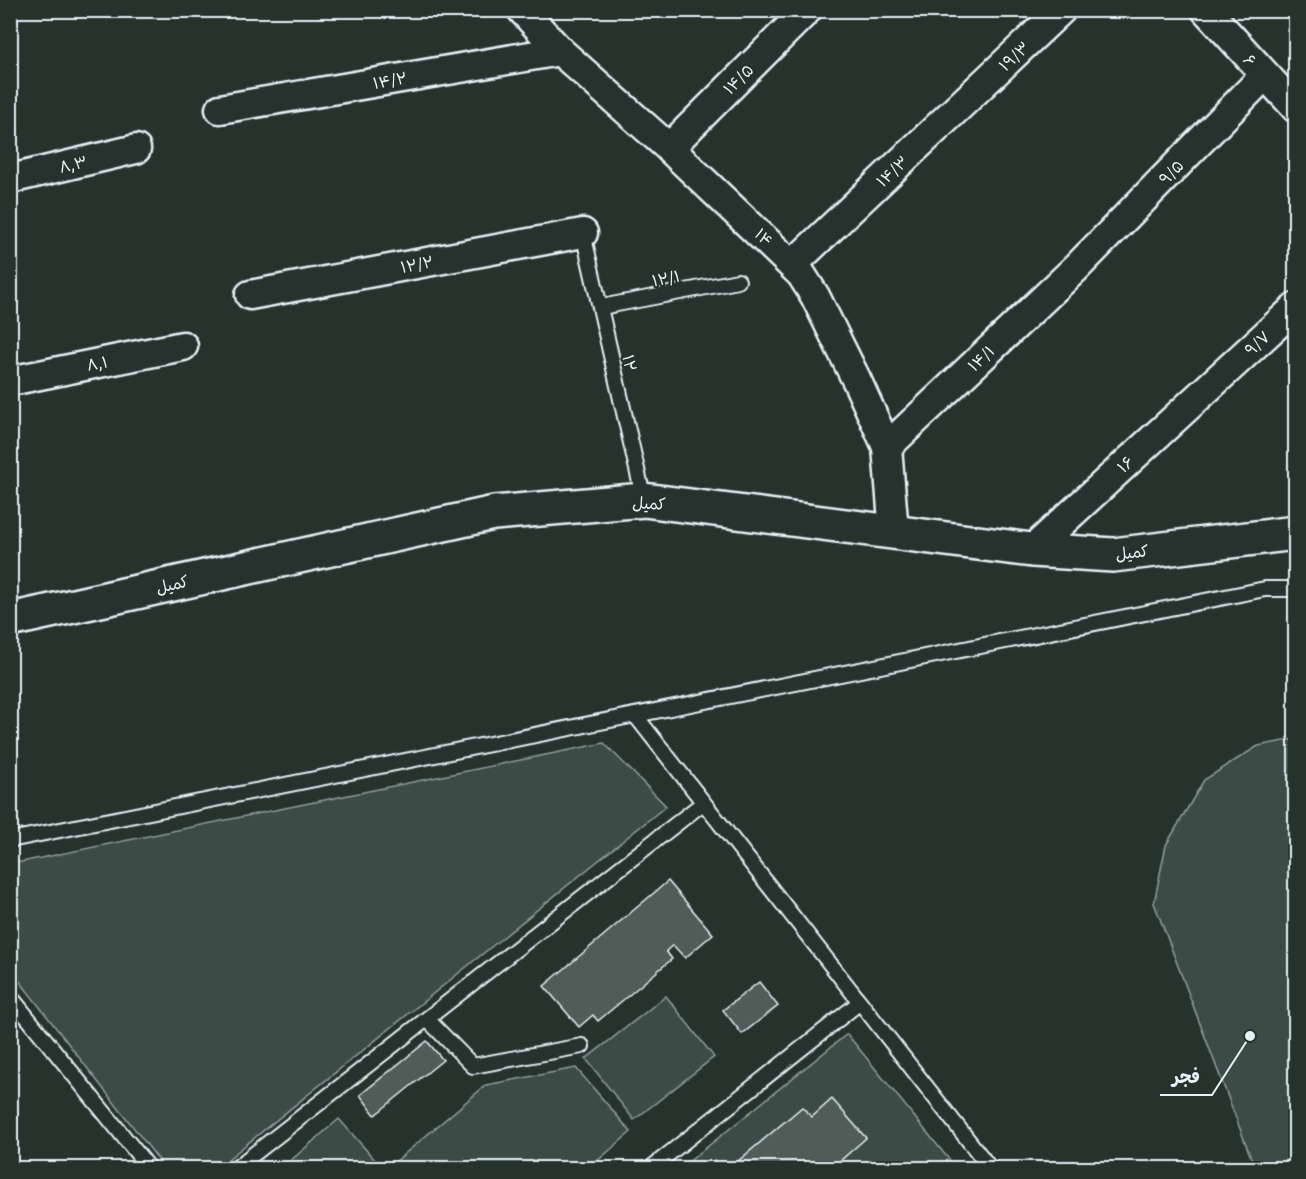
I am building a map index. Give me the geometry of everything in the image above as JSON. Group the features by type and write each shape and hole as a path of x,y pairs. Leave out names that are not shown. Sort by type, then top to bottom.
{"street":[{"name":"۱۴","path":"522,10 560,51 669,148 801,274 815,296 887,447 894,533"},
{"name":"۱۴/۵","path":"669,148 807,10"},
{"name":"۱۹/۳","path":"992,76 1061,10"},
{"name":"۶","path":"1207,11 1296,108"},
{"name":"۱۴/۲","path":"220,109 560,51"},
{"name":"۹/۵","path":"1076,268 1265,75"},
{"name":"۱۴/۳","path":"792,265 992,76"},
{"name":"۸٫۳","path":"10,179 136,149"},
{"name":"۱۲/۲","path":"250,295 583,233"},
{"name":"۱۴/۱","path":"887,447 1076,268"},
{"name":"۹/۷","path":"1219,379 1296,307"},
{"name":"۸٫۱","path":"10,381 183,346"},
{"name":"۱۶","path":"1032,550 1219,379"},
{"name":"کمیل","path":"10,620 494,513 644,500 1032,550 1113,555 1296,533"}],"lane":[{"name":"۱۲","path":"583,233 644,500"},
{"name":"۱۲/۱","path":"601,307 738,281"},
{"path":"10,840 1265,589 1296,588"},
{"path":"635,715 990,1168"},
{"path":"236,1168 704,802"},
{"path":"10,996 149,1168"},
{"path":"651,1168 860,1002"},
{"path":"427,1019 473,1066 582,1046"}],"shaded area":[{"path":"1295,739 1295,1168 1255,1168 1154,903 1166,845 1204,780 1258,746"},
{"path":"604,743 666,806 217,1168 165,1168 11,970 11,864"},
{"path":"666,996 714,1057 634,1120 586,1059"},
{"path":"847,1034 956,1168 681,1168"},
{"path":"576,1068 631,1132 589,1168 388,1168 486,1085"},
{"path":"339,1119 382,1168 282,1168"}],"building":[{"path":"668,881 713,934 685,958 673,945 666,951 672,959 598,1021 593,1015 579,1027 544,986"},
{"path":"759,982 778,1006 742,1034 723,1010"},
{"path":"427,1041 443,1060 375,1115 360,1095"},
{"path":"832,1099 866,1138 832,1168 730,1168 802,1107 812,1117"}],"place":[{"name":"فجر","path":"1250,1036"}]}
